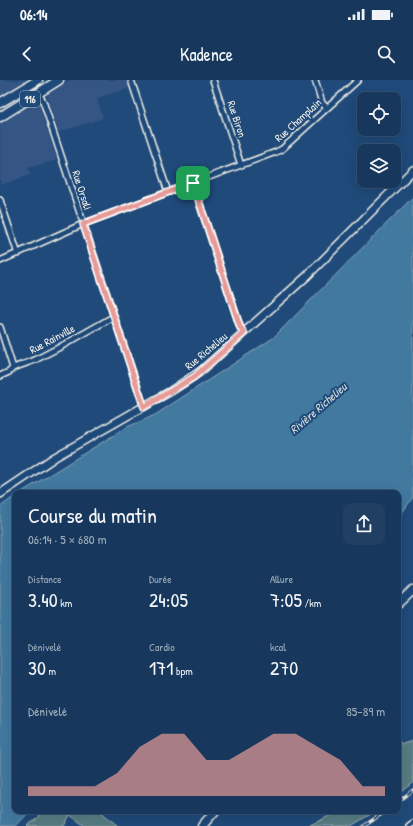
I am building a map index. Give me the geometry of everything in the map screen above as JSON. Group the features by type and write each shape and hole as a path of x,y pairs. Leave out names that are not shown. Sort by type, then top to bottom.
{"main road":[{"name":"116","path":"0,103 38,80"},
{"name":"116","path":"0,117 59,80"},
{"name":"Rue Richelieu","path":"0,494 60,454 194,377 307,276 413,170"},
{"path":"401,601 413,590"},
{"path":"202,826 212,814"}],"street":[{"path":"131,80 168,192"},
{"name":"Rue Biron","path":"213,80 241,165"},
{"path":"315,80 322,103 327,108"},
{"name":"Rue Champlain","path":"0,262 83,224 280,150 358,80"},
{"name":"Rue Orsali","path":"38,93 45,108 144,407"},
{"path":"193,183 240,327 244,333"},
{"path":"0,200 18,254"},
{"name":"Rue Rainville","path":"0,376 9,372 13,368 35,360 113,317"},
{"path":"0,327 13,368"},
{"path":"409,826 413,823"}],"shaded area":[{"path":"0,80 28,80 0,97"},
{"path":"69,80 127,80 129,88 97,98 103,118 59,132 47,95"},
{"path":"34,102 39,105 57,160 28,168 30,175 0,185 0,123"}],"green space":[{"path":"413,741 413,783 401,793 401,743"},
{"path":"40,814 104,814 118,826 85,826 70,815 64,826 27,826 39,817"},
{"path":"334,814 371,814 351,826 308,826"}],"water":[{"name":"Rivière Richelieu","path":"413,197 413,497 401,515 401,490 25,490 127,427 155,415 273,338"},
{"path":"12,498 12,814 27,814 16,826 0,826 0,507"}],"railway":[{"path":"401,800 413,790"},
{"path":"364,826 382,814"}],"route":[{"path":"193,183 240,327 244,333 194,377 144,407 83,224 193,183"}]}
